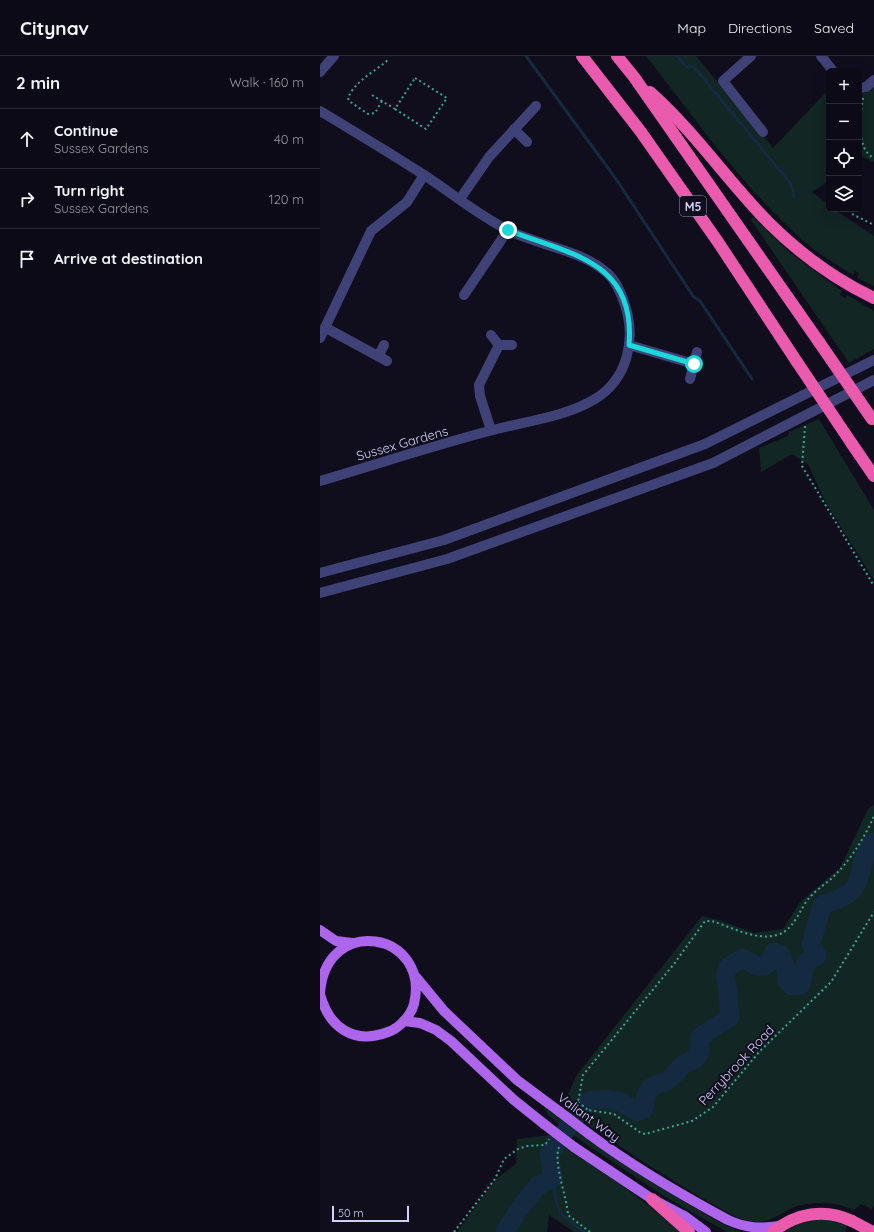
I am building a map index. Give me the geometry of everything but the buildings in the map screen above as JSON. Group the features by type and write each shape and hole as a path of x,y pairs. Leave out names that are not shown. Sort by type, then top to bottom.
{"highway":[{"name":"M5","path":"582,56 641,132 714,235 874,476"},
{"name":"M5","path":"617,56 634,78 873,421"},
{"name":"M5","path":"634,78 673,112 767,221 792,245 833,275 874,298"},
{"path":"652,1199 690,1232"},
{"path":"777,1229 800,1217 816,1213 833,1214 873,1231"}],"main road":[{"path":"320,930 336,941 352,943 367,940 383,942 393,947 408,961 415,976 417,992 413,1007 404,1021 392,1031 377,1036 361,1037 346,1032 333,1022 324,1009 320,993 321,978 327,963 338,951 352,943"},
{"name":"Valiant Way","path":"415,976 430,996 444,1011 517,1080 564,1113 606,1147 728,1220 755,1229 777,1229"},
{"path":"404,1021 420,1023 436,1030 451,1041 514,1100 574,1147 652,1199 686,1217 706,1232"}],"street":[{"path":"322,66 334,56"},
{"path":"751,56 723,81 763,132"},
{"path":"821,56 831,68"},
{"path":"460,199 489,157 536,106"},
{"name":"Sussex Gardens","path":"320,111 424,175 508,230 590,261 607,272 622,294 630,319 627,358 619,376 610,387 596,398 577,408 491,430 320,481"},
{"path":"514,129 527,142"},
{"path":"320,338 371,231 407,202 424,175"},
{"path":"464,295 508,230"},
{"path":"326,328 383,358 384,345"},
{"path":"491,335 498,345"},
{"path":"498,345 512,346"},
{"path":"491,430 480,396 480,385 498,345"},
{"path":"629,345 694,364"},
{"path":"690,379 697,352"},
{"path":"320,573 444,540 705,444 874,360"},
{"path":"320,593 447,559 713,463 874,380"}],"path":[{"path":"382,101 375,113 368,114 349,101 348,98 359,82 388,60 389,61"},
{"path":"372,95 426,129 447,98 415,78 395,109"},
{"path":"866,85 863,100 861,144 868,155 874,158"},
{"path":"852,214 874,225"},
{"path":"802,466 874,586"},
{"path":"564,1113 578,1102 583,1075 674,964 705,921 712,921 753,935 776,935 787,930 810,897 834,876 848,860 874,816"},
{"name":"Perrybrook Road","path":"588,1110 614,1114 641,1133 645,1134 692,1121 713,1107 760,1051 831,982 874,912"},
{"path":"578,1102 588,1110 579,1121"},
{"path":"454,1232 495,1179 504,1159 518,1149 527,1146 545,1145 549,1139"},
{"path":"562,1143 558,1149 558,1161 561,1181 567,1198 568,1215 590,1232"}],"green space":[{"path":"646,56 696,56 773,148 826,92 826,183 812,192 826,203 826,212 838,212 874,236 874,286 857,278 859,273 855,271 853,275 827,259 788,227 745,181 704,132"},
{"path":"874,80 874,162 862,158 862,93 866,93"},
{"path":"753,217 790,253 842,291 840,295 845,298 847,295 874,311 874,349 849,363 751,220"},
{"path":"819,419 874,510 874,580 825,501 808,464 792,454 761,472 759,448 788,436 789,432"},
{"path":"874,805 874,1205 872,1209 861,1204 854,1210 830,1203 811,1203 794,1207 772,1219 760,1222 744,1220 727,1212 663,1175 586,1124 588,1121 565,1102 576,1076 702,916 722,921 754,933 783,929 800,902 840,868 868,809"},
{"path":"543,1106 633,1170 715,1220 742,1232 727,1232 664,1196 577,1138 548,1115"},
{"path":"550,1135 606,1173 683,1232 574,1232 549,1215 547,1232 457,1232 497,1178 516,1164 517,1139"},
{"path":"824,1219 847,1225 845,1232 784,1232 798,1224"}],"waterway":[{"path":"526,56 616,179 693,296 700,301 752,379"},
{"path":"677,56 687,67 694,67 791,184 794,196"},
{"path":"505,1232 520,1208 538,1186 553,1178 549,1154 587,1101 602,1099 614,1100 625,1104 637,1112 644,1109 646,1095 650,1089 667,1081 682,1066 696,1059 700,1051 700,1037 730,1017 725,975 728,967 742,958 757,966 765,966 771,961 774,952 780,954 786,968 787,981 792,986 801,985 806,962 817,956 811,944 822,905 848,894 853,889 857,883 869,848 874,842"},
{"path":"553,1178 556,1201 561,1214 584,1232"}],"route":[{"path":"508,230 590,261 607,272 622,294 630,319 629,345 694,364"}]}
